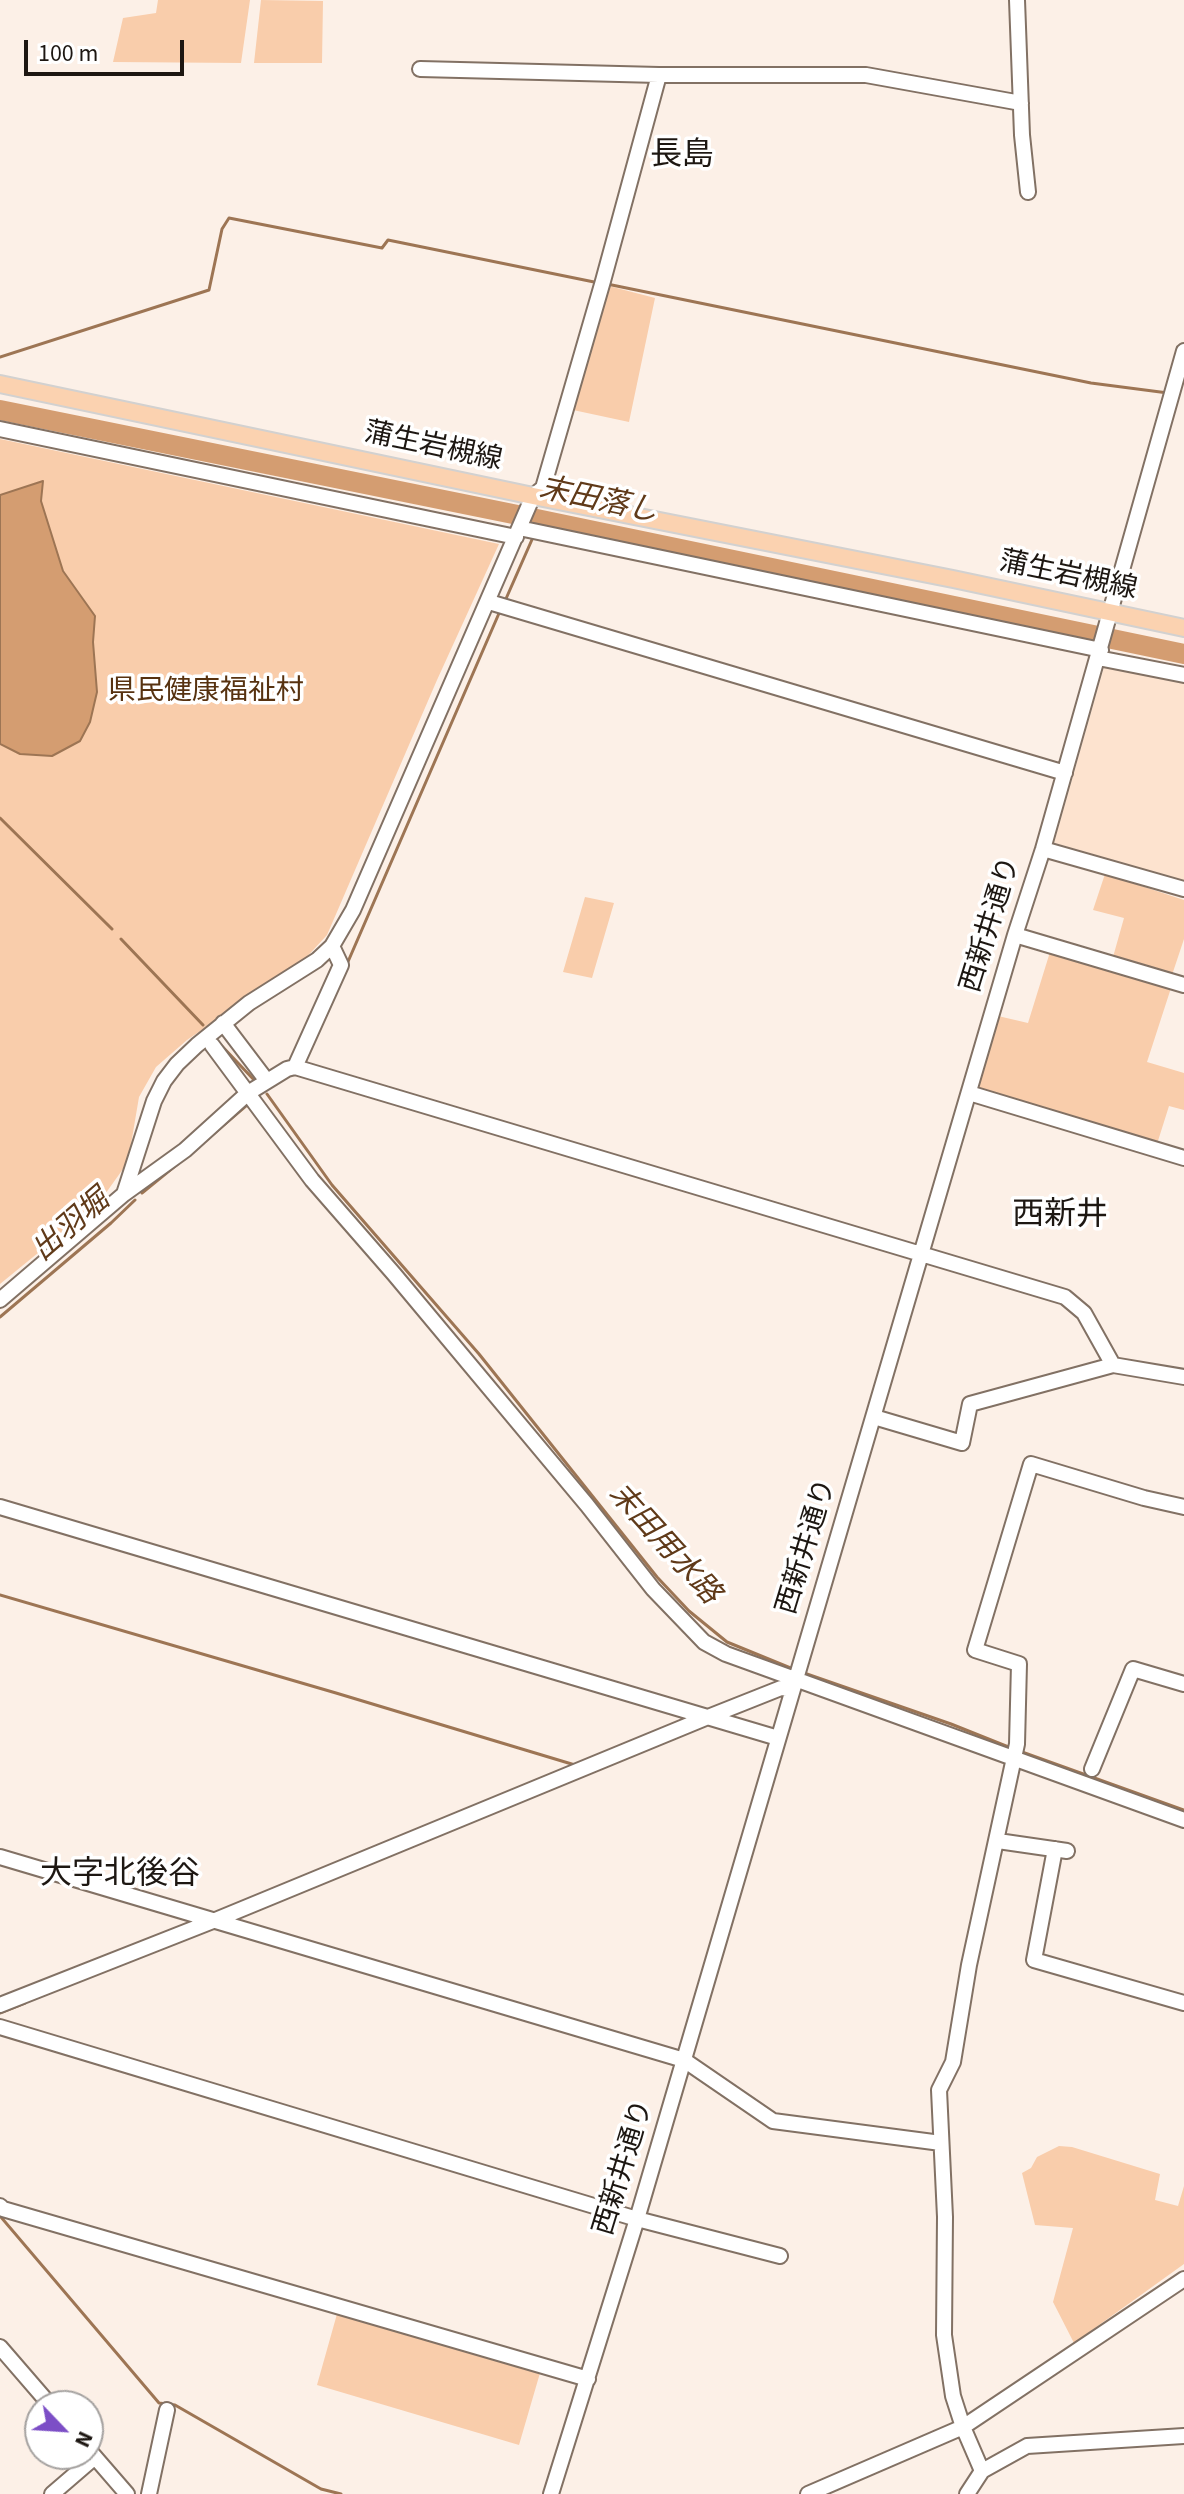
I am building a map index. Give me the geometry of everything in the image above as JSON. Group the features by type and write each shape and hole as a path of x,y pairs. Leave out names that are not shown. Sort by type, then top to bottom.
{"main road":[{"name":"蒲生岩槻線","path":"0,384 1184,628"}],"street":[{"path":"1017,0 1028,192"},
{"path":"420,69 659,75 866,75 1021,103"},
{"path":"124,1194 154,1101 177,1064 223,1023 317,960 332,946 353,910 533,496 543,488 659,75"},
{"name":"西新井通り","path":"551,2494 637,2219 920,1255 1043,849 1184,351"},
{"path":"0,429 518,532 1099,654 1184,675"},
{"path":"489,602 1065,773"},
{"path":"1043,849 1184,889"},
{"path":"1015,935 1184,985"},
{"path":"295,1067 341,965 332,946"},
{"path":"223,1023 267,1081"},
{"path":"212,1045 312,1180 587,1505 653,1589 704,1642 794,1684 1184,1820"},
{"path":"0,1300 124,1194 185,1150 248,1093 295,1067 1065,1297 1084,1313 1113,1365"},
{"path":"969,1093 1184,1158"},
{"path":"874,1417 962,1443 970,1404 1113,1365 1184,1377"},
{"path":"982,2471 953,2396 944,2335 945,2217 939,2090 953,2062 969,1965 1017,1744 1019,1664 975,1650 1031,1464 1184,1507"},
{"path":"0,1507 778,1738"},
{"path":"1092,1769 1133,1669 1184,1684"},
{"path":"0,2005 794,1684"},
{"path":"998,1841 1061,1850 1034,1960 1184,2003"},
{"path":"0,1857 684,2060 773,2121 941,2143"},
{"path":"0,2027 637,2219 780,2256"},
{"path":"0,2206 588,2379"},
{"path":"808,2494 963,2427 1184,2279"},
{"path":"0,2347 37,2390"},
{"path":"149,2494 167,2410"},
{"path":"967,2494 982,2471 1027,2446 1184,2436"},
{"path":"104,2468 127,2494"},
{"path":"52,2494 75,2470"}],"shaded area":[{"path":"43,481 41,501 63,571 95,616 93,642 97,692 90,722 80,741 52,756 20,754 0,744 0,495"},
{"path":"1104,667 1184,683 1184,881 1054,843"}],"green space":[{"path":"158,0 250,0 241,63 113,62 123,18 156,13"},
{"path":"261,0 323,1 322,63 254,63"},
{"path":"609,286 655,298 629,422 573,410"},
{"name":"県民健康福祉村","path":"0,439 499,544 327,935 303,961 187,1040 156,1067 139,1097 128,1162 98,1204 0,1284"},
{"path":"1105,874 1184,900 1184,939 1172,975 1113,957 1124,918 1093,910"},
{"path":"585,897 614,903 592,978 563,972"},
{"path":"1050,952 1171,988 1147,1062 1184,1073 1184,1110 1169,1106 1157,1144 976,1090 998,1016 1028,1023"},
{"path":"1059,2146 1072,2147 1160,2174 1155,2200 1178,2206 1184,2186 1184,2264 1074,2343 1053,2302 1073,2228 1035,2225 1022,2173 1031,2168 1037,2157"},
{"path":"337,2314 540,2373 519,2445 317,2385"}],"waterway":[{"path":"0,357 209,290 222,229 229,218 382,248 388,240 599,283"},
{"path":"607,284 1091,383 1168,393"},
{"name":"末田落し","path":"0,410 1184,654"},
{"path":"537,528 542,520"},
{"path":"505,601 534,535"},
{"path":"347,964 500,611"},
{"path":"0,818 112,929"},
{"path":"121,939 203,1025"},
{"path":"219,1043 256,1082"},
{"name":"末田用水路","path":"267,1094 332,1185 479,1354 657,1577 689,1611 727,1642 793,1669"},
{"name":"出羽堀","path":"198,1147 247,1105"},
{"name":"出羽堀","path":"142,1193 180,1162"},
{"name":"出羽堀","path":"0,1317 135,1200"},
{"path":"0,1595 575,1765"},
{"name":"末田用水路","path":"804,1673 1011,1748"},
{"name":"末田用水路","path":"1022,1752 1184,1810"},
{"path":"0,2013 25,2003"},
{"path":"0,2216 159,2403 175,2405 321,2489 341,2494"}],"district":[{"name":"長島","path":"682,157"},
{"name":"西新井","path":"1060,1217"},
{"name":"大字北後谷","path":"120,1876"}]}
